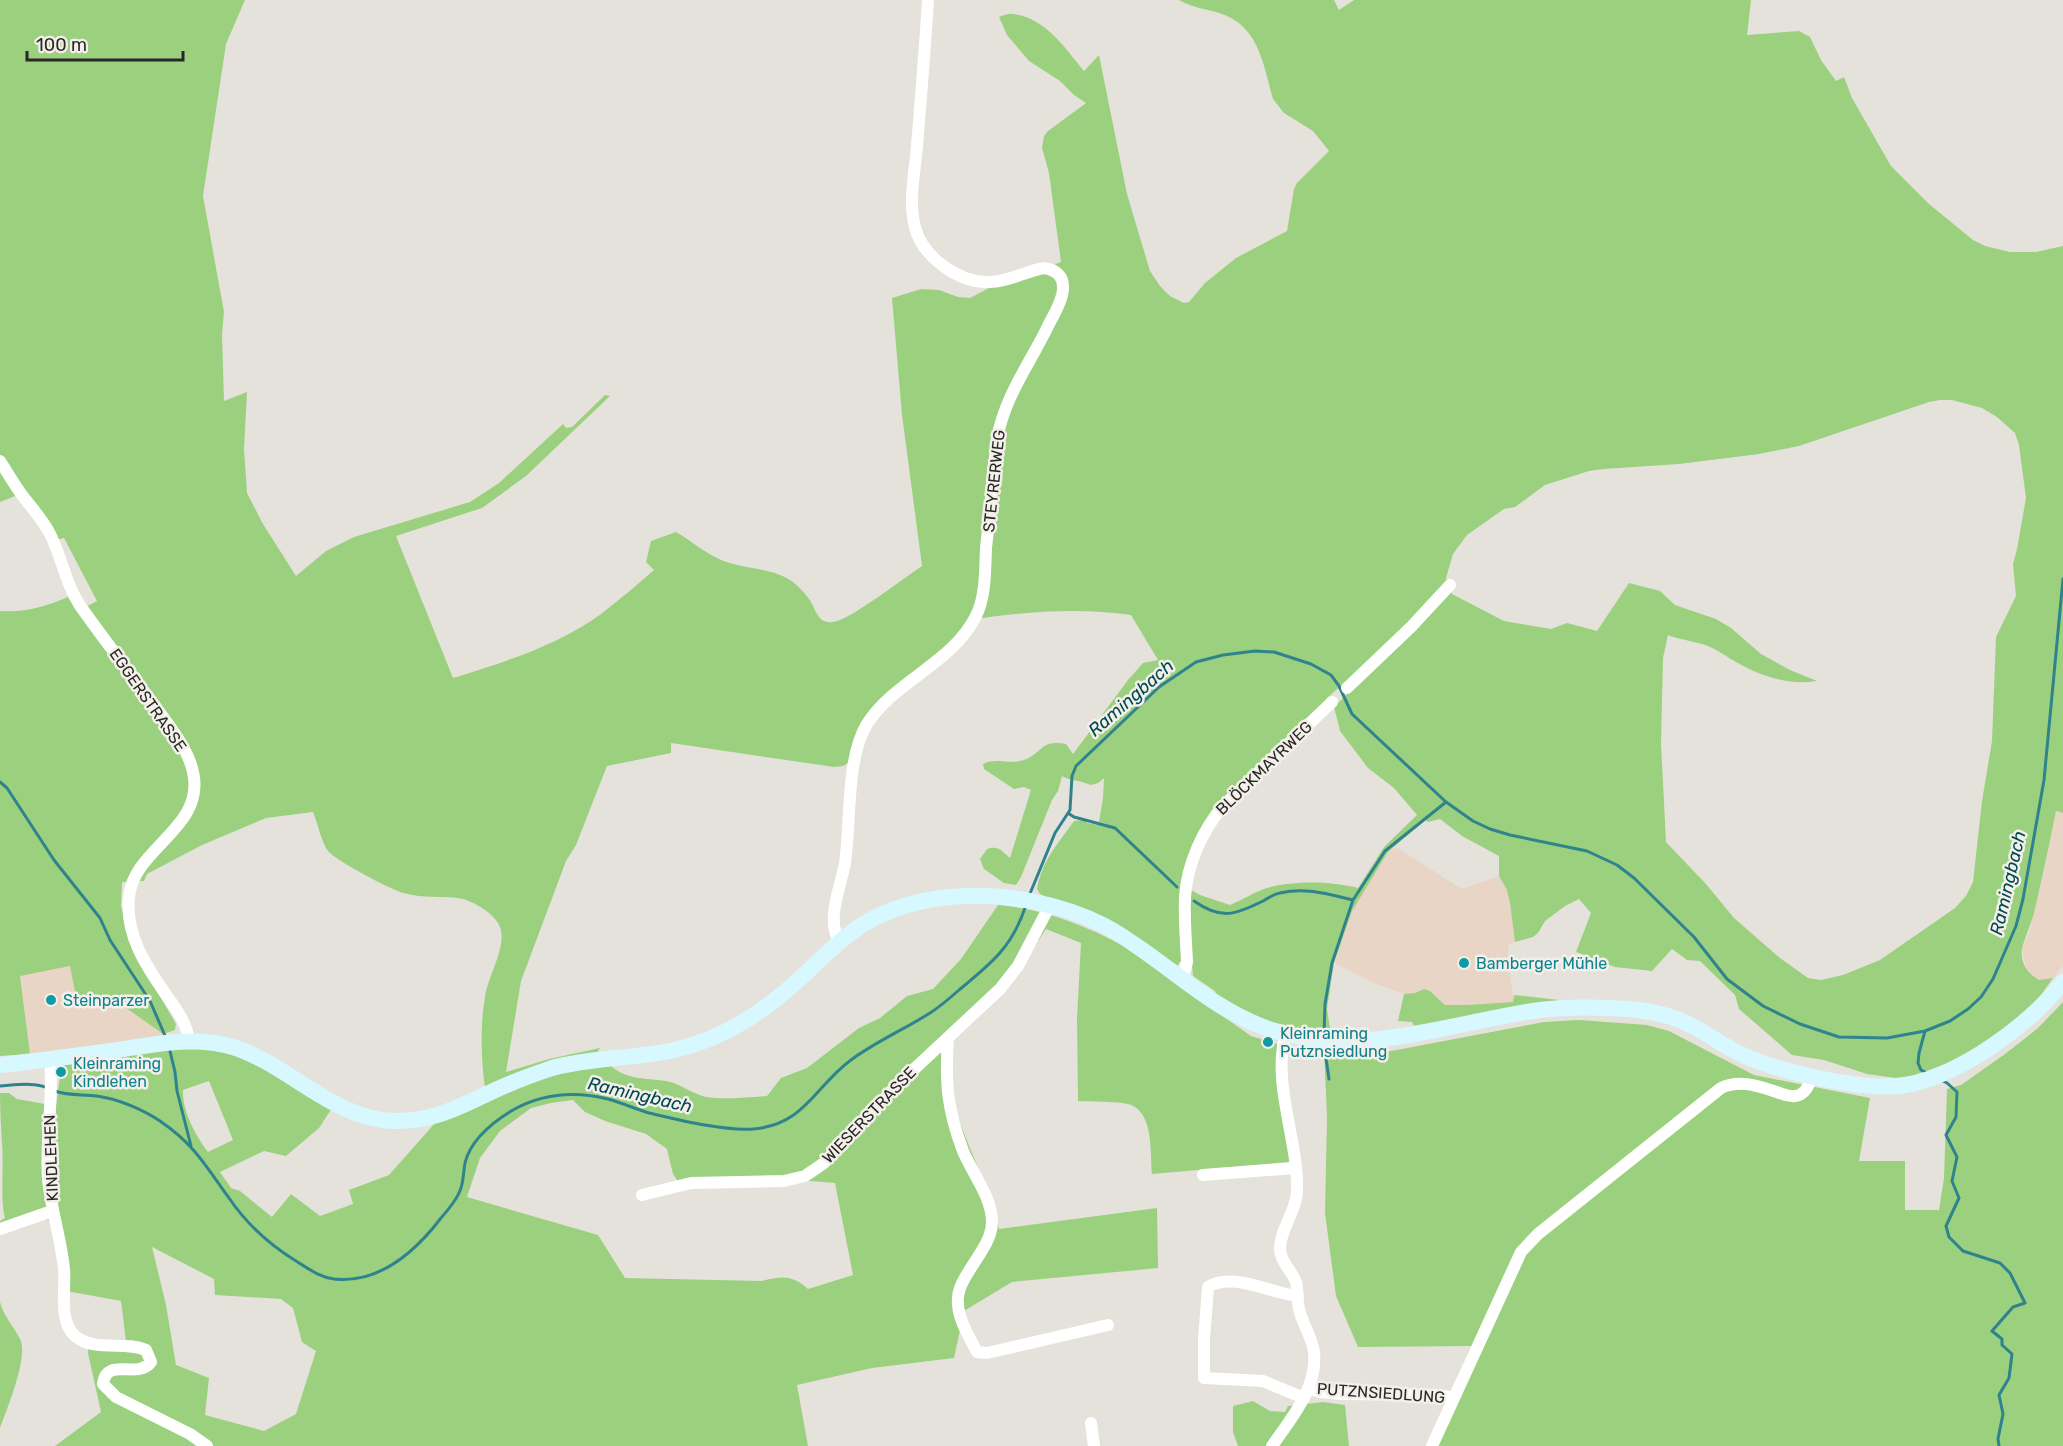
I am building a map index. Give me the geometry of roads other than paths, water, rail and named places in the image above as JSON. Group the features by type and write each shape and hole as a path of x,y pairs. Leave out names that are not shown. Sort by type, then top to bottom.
{"main road":[{"path":"0,1065 51,1067 160,1044 186,1041 216,1043 252,1054 353,1113 384,1121 417,1121 446,1113 496,1089 547,1070 592,1060 674,1050 717,1036 736,1028 764,1009 840,942 867,922 910,905 943,898 978,896 1002,897 1046,904 1100,923 1121,935 1218,1005 1235,1015 1286,1034 1324,1041 1361,1041 1405,1037 1541,1010 1600,1007 1651,1012 1670,1017 1700,1030 1749,1058 1812,1075 1875,1087 1891,1087 1924,1081 1980,1053 2043,1006 2063,982"}],"street":[{"name":"STEYRERWEG","path":"840,942 835,935 833,922 845,862 853,768 860,737 874,714 949,651 977,614 984,582 997,439 1001,420 1008,399 1042,338 1063,291 1063,282 1059,275 1052,269 1044,267 989,283 968,278 938,261 919,238 914,226 914,190 928,0"},
{"name":"EGGERSTRASSE","path":"0,461 20,494 49,532 66,579 77,600 174,733 190,763 195,785 189,807 173,831 135,874 130,888 128,908 137,947 145,963 178,1011 188,1034 186,1041"},
{"path":"1347,687 1411,627 1450,585"},
{"name":"BLÖCKMAYRWEG","path":"1179,978 1187,962 1186,891 1196,852 1210,821 1332,702"},
{"name":"WIESERSTRASSE","path":"642,1195 691,1183 784,1181 805,1176 824,1163 896,1086 1000,989 1018,966 1046,904"},
{"name":"PUTZNSIEDLUNG","path":"1272,1446 1306,1393 1314,1368 1314,1351 1299,1309 1295,1280 1280,1251 1283,1234 1297,1196 1296,1168 1284,1086 1282,1054 1286,1034"},
{"path":"948,1038 946,1071 949,1108 963,1151 990,1208 992,1224 989,1239 960,1288 957,1303 962,1323 977,1352 987,1353 1108,1325"},
{"name":"KINDLEHEN","path":"51,1067 47,1153 52,1210 64,1268 64,1309 70,1329 84,1341 95,1344 140,1347 146,1350 151,1362 144,1369 107,1372 103,1378 103,1384 116,1397 190,1434 207,1446"},
{"path":"1432,1446 1521,1251 1538,1234 1721,1088 1731,1083 1742,1083 1797,1096 1803,1093 1812,1075"},
{"path":"1203,1175 1296,1168"},
{"name":"KINDLEHEN","path":"0,1229 52,1210"},
{"path":"1298,1296 1236,1282 1216,1283 1208,1287 1204,1378 1263,1381 1306,1393"},
{"name":"PUTZNSIEDLUNG","path":"1306,1393 1440,1395 1453,1398"},
{"path":"1091,1423 1094,1446"}],"waterway":[{"name":"Ramingbach","path":"1029,896 1055,833 1070,810 1072,776 1076,766 1159,687 1196,662 1223,655 1255,651 1274,652 1311,664 1331,675 1339,686 1352,714 1446,802 1473,821 1510,835 1587,851 1617,865 1634,878 1694,937 1727,979 1763,1006 1800,1024 1839,1037 1887,1038 1925,1031 1950,1021 1981,997 1993,979 2016,926 2044,780 2063,579"},
{"path":"0,782 7,788 54,860 100,918 110,940 150,1001 166,1038"},
{"name":"Ramingbach","path":"1194,901 1212,911 1228,913 1244,910 1276,894 1289,891 1316,892 1353,900 1385,851 1446,802"},
{"name":"Ramingbach","path":"1068,813 1074,817 1115,828 1177,887"},
{"path":"1324,1035 1325,1004 1332,963 1353,900"},
{"name":"Ramingbach","path":"55,1091 113,1099 153,1117 191,1147 243,1216 277,1248 310,1270 324,1276 334,1279 351,1279 381,1271 408,1254 420,1243 457,1196 462,1186 465,1163 472,1146 498,1120 524,1104 548,1097 571,1094 596,1096 649,1113 728,1128 753,1129 771,1126 785,1120 808,1103 851,1060 934,1010 982,971 1008,943 1026,905"},
{"path":"1925,1031 1918,1063 1921,1070 1927,1073"},
{"path":"1324,1045 1329,1079"},
{"path":"169,1047 191,1146"},
{"path":"1941,1080 1957,1092 1956,1117 1946,1135 1957,1157 1952,1181 1959,1198 1946,1226 1949,1237 1963,1251 2000,1263 2010,1273 2025,1303 2013,1307 1992,1331 2002,1339 2002,1345 2012,1354 2009,1378 1999,1395 2003,1414 1998,1439 1999,1446"},
{"name":"Ramingbach","path":"0,1086 31,1084 48,1088"}],"place":[{"name":"Bamberger Mühle","path":"1464,963"},
{"name":"Steinparzer","path":"51,1000"},
{"name":"Kleinraming Putznsiedlung","path":"1268,1042"},
{"name":"Kleinraming Kindlehen","path":"61,1072"}]}
